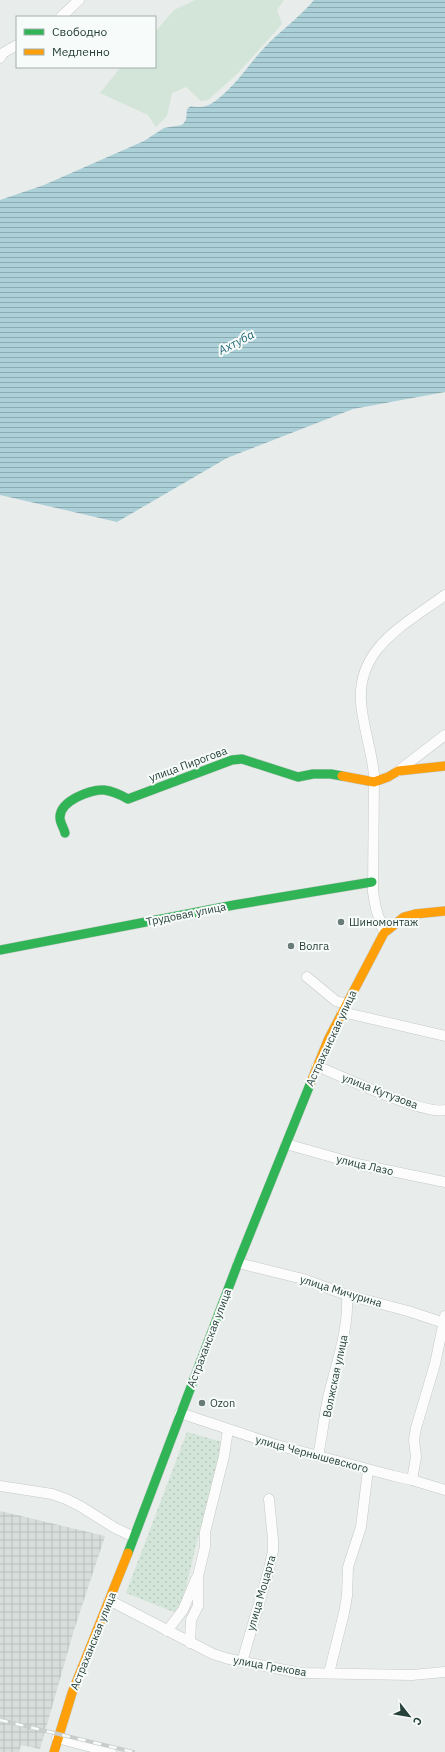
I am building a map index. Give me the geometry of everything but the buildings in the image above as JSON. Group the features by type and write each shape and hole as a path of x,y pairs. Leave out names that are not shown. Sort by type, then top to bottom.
{"main road":[{"name":"улица Пирогова","path":"65,833 60,818 62,811 72,801 85,792 106,790 128,799 232,760 242,759 298,777 313,774 331,774 374,782"},
{"path":"374,782 388,777 398,771 445,766"},
{"name":"Трудовая улица","path":"0,950 234,905 372,882"},
{"path":"384,933 404,917 416,914 445,911"},
{"name":"Астраханская улица","path":"54,1752 57,1738 72,1693 134,1537 238,1263 317,1066 344,1008 384,933"}],"street":[{"path":"62,16 79,0"},
{"path":"0,58 3,53 16,46"},
{"path":"384,933 376,909 372,882 373,761 362,710 361,693 368,663 379,645 445,595"},
{"path":"398,771 445,735"},
{"path":"307,977 344,1008 445,1036"},
{"name":"улица Кутузова","path":"317,1066 405,1102 424,1108 445,1110"},
{"name":"улица Лазо","path":"286,1144 357,1164 445,1182"},
{"name":"улица Мичурина","path":"238,1263 302,1279 347,1294 444,1320"},
{"name":"Волжская улица","path":"318,1456 328,1399 344,1336 348,1310 347,1294"},
{"path":"412,1480 416,1457 414,1440 416,1428 435,1364 444,1320"},
{"name":"улица Чернышевского","path":"180,1413 273,1444 445,1490"},
{"path":"167,1631 183,1610 198,1576 205,1547 205,1532 224,1456 228,1430"},
{"path":"329,1673 347,1596 348,1566 361,1527 368,1470"},
{"path":"0,1486 52,1494 66,1499 80,1506 114,1528 134,1537"},
{"name":"улица Моцарта","path":"242,1662 273,1551 274,1540 269,1499"},
{"path":"190,1643 191,1620 198,1606 198,1576"},
{"name":"улица Грекова","path":"109,1600 213,1654 242,1662 300,1673 412,1675 445,1672"},
{"path":"57,1738 111,1752"}],"shaded area":[{"path":"0,1511 105,1536 74,1630 40,1749 21,1745 19,1752 0,1752"}],"green space":[{"path":"195,0 284,0 277,10 282,24 238,73 208,100 201,101 186,87 172,93 167,116 156,127 148,115 100,93 120,68 156,68 156,31 174,10"},
{"path":"187,1432 222,1442 179,1614 126,1593"}],"water":[{"name":"Ахтуба","path":"314,0 445,0 445,392 353,409 227,458 117,522 0,495 0,200 44,185 144,141 164,128 182,125 186,120 187,109 191,106 200,107 209,105 224,94 265,47"}],"railway":[{"path":"0,1720 133,1752"}],"traffic: fast":[{"path":"65,833 60,820 61,812 70,801 77,797 98,790 104,790 114,792 128,799 232,760 242,759 298,777 313,774 331,774 342,776"},
{"path":"0,950 234,905 372,882"},
{"path":"128,1553 238,1263 311,1082"}],"traffic: slow":[{"path":"342,776 374,782 388,777 398,771 445,766"},
{"path":"311,1082 329,1038 384,933 404,917 415,914 445,911"},
{"path":"54,1752 72,1693 128,1553"}],"place":[{"name":"Шиномонтаж","path":"341,922"},
{"name":"Волга","path":"291,946"},
{"name":"Ozon","path":"202,1403"}]}
